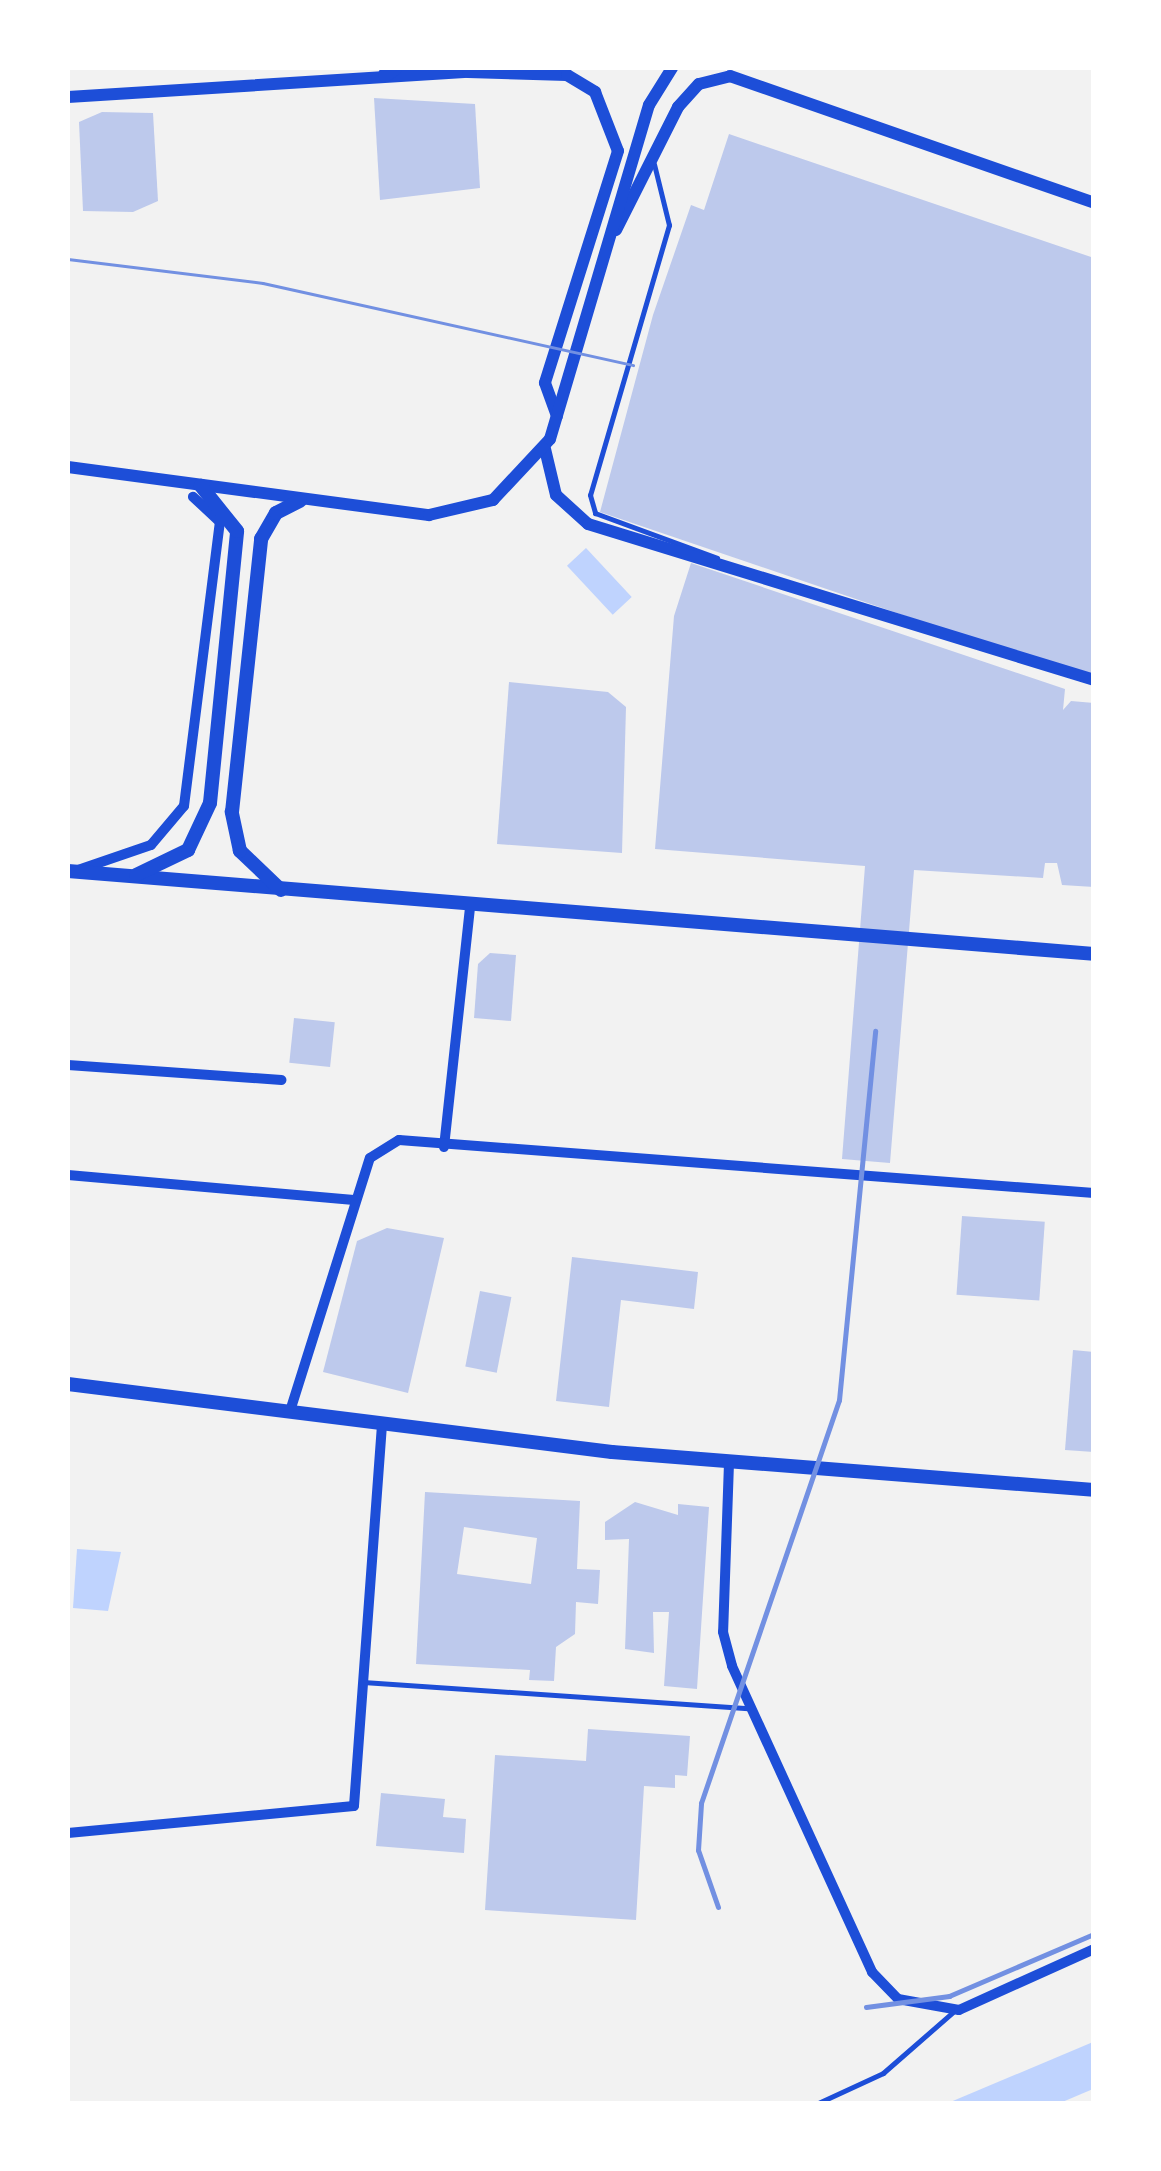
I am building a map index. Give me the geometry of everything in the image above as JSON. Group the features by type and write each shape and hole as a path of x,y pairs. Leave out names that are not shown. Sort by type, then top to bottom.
{"main road":[{"path":"131,877 174,859 203,830 216,746 237,531 227,508 197,492"},
{"path":"282,891 232,830 237,745 261,539 276,514 300,502"},
{"path":"70,872 470,908 1094,954"},
{"path":"68,1384 729,1463 1094,1490"}],"street":[{"path":"672,68 649,105 545,449 549,480 573,517 1094,680"},
{"path":"68,97 390,71 567,75 608,111 618,151 545,383 557,416"},
{"path":"608,241 651,156 699,84 730,76 1094,203"},
{"path":"68,467 197,492 471,511 545,449"},
{"path":"70,872 151,845 184,806 220,522 197,492"},
{"path":"444,1148 470,908"},
{"path":"68,1064 281,1080"},
{"path":"291,1408 354,1200 380,1148 399,1140 444,1148 1094,1194"},
{"path":"68,1174 354,1200"},
{"path":"68,1833 354,1806 382,1423"},
{"path":"729,1463 723,1632 748,1708 872,1972 898,1998 959,2010 1094,1949"}],"lane":[{"path":"651,156 669,225 590,495 594,512 733,567"},
{"path":"363,1682 748,1708"},
{"path":"816,2104 883,2073 959,2010"}],"water":[{"path":"586,548 632,597 613,615 567,566"},
{"path":"77,1549 121,1552 108,1611 73,1608"},
{"path":"1093,2042 1093,2089 1060,2103 948,2103"}],"building":[{"path":"374,98 475,104 480,188 380,200"},
{"path":"102,112 153,113 158,201 133,212 83,211 79,122"},
{"path":"729,134 1094,258 1094,680 600,512 653,315 691,205 704,210"},
{"path":"691,563 1065,689 1063,710 1071,701 1094,703 1094,887 1062,885 1057,863 1045,863 1043,878 914,870 890,1163 842,1159 865,866 655,849 674,616"},
{"path":"509,682 608,692 626,707 622,853 497,844"},
{"path":"490,953 516,955 511,1021 474,1018 478,964"},
{"path":"294,1018 335,1022 330,1067 289,1063"},
{"path":"962,1216 1045,1222 1039,1301 956,1295"},
{"path":"387,1228 444,1238 408,1393 323,1372 357,1241"},
{"path":"572,1257 698,1272 694,1309 621,1300 609,1407 556,1401"},
{"path":"480,1291 511,1297 497,1373 465,1367"},
{"path":"1073,1350 1094,1352 1094,1452 1065,1450"},
{"path":"425,1492 580,1501 577,1569 600,1570 598,1604 576,1602 575,1634 556,1647 554,1681 529,1680 530,1670 416,1664","holes":["464,1527 537,1538 531,1584 457,1574"]},
{"path":"635,1502 678,1515 678,1504 709,1507 697,1689 664,1686 669,1612 653,1612 654,1653 625,1649 629,1539 605,1540 605,1522"},
{"path":"588,1729 690,1736 687,1776 675,1775 675,1788 644,1786 636,1920 485,1910 495,1755 586,1761"},
{"path":"381,1793 445,1799 443,1817 466,1819 464,1853 376,1846"}],"tram line":[{"path":"68,259 263,283 633,365"}],"railway":[{"path":"718,1907 698,1850 701,1803 839,1400 875,1031"},
{"path":"866,2007 949,1996 1094,1934"}]}
